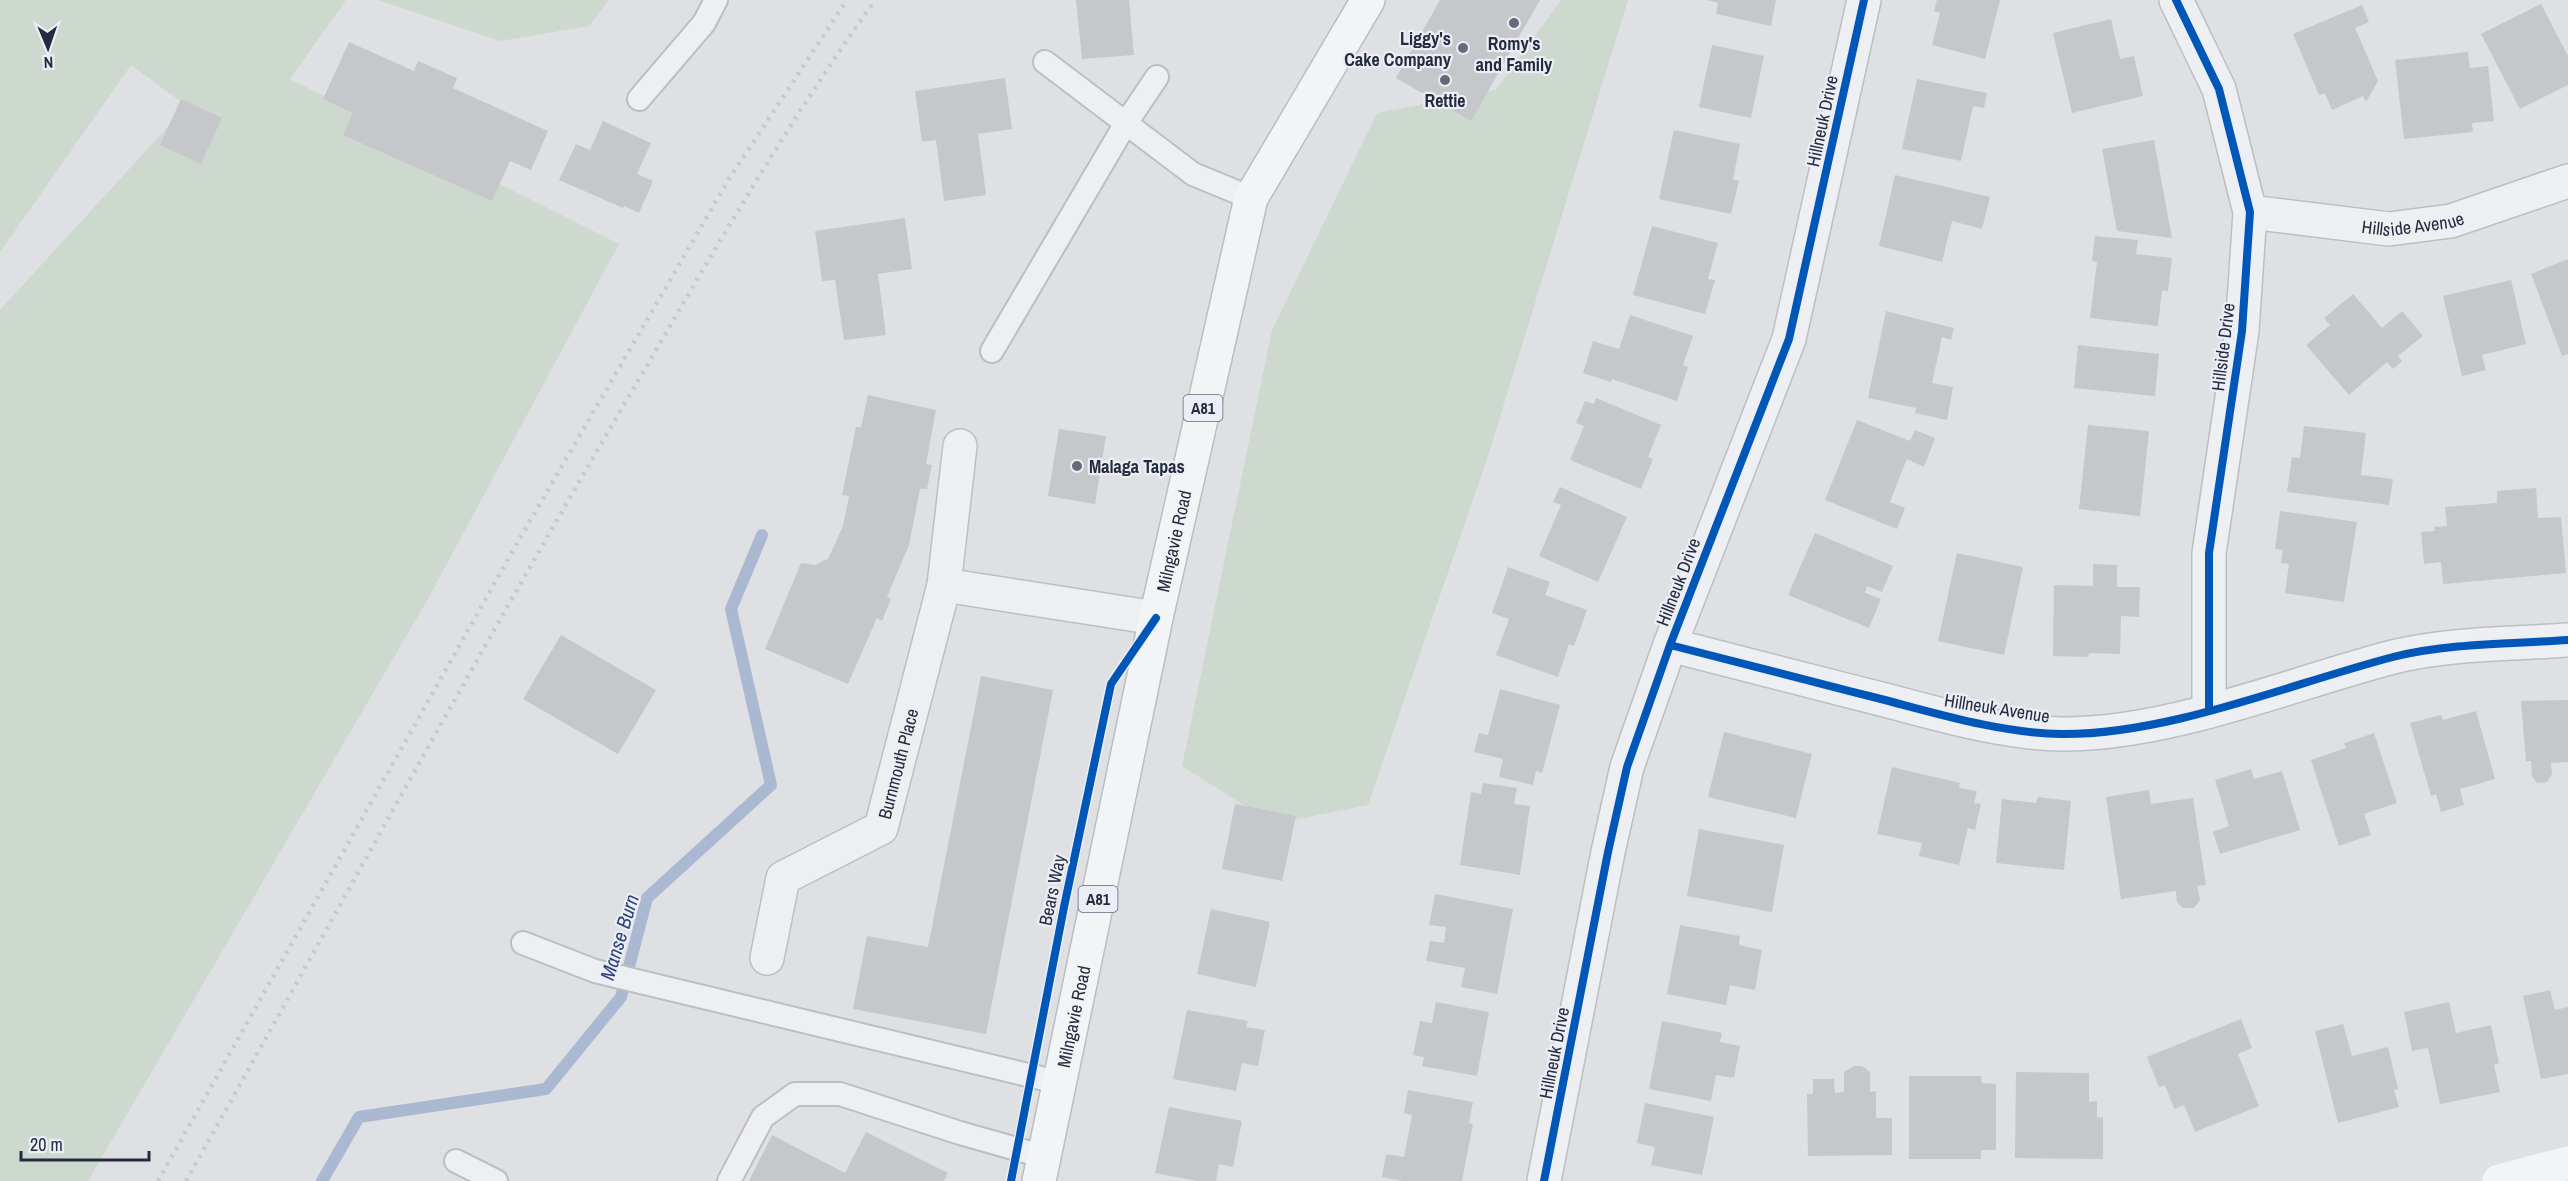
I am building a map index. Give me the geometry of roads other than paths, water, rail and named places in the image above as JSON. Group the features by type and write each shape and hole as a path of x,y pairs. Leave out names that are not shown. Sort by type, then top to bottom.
{"main road":[{"name":"Milngavie Road","path":"1042,1169 1156,618 1251,198 1368,0"},
{"path":"2499,1181 2568,1163"}],"street":[{"name":"Hillneuk Drive","path":"1544,1181 1608,852 1627,767 1670,645 1789,339 1864,0"},
{"name":"Hillside Drive","path":"2176,0 2220,89 2250,212 2242,331 2209,553 2209,710"},
{"name":"Hillside Avenue","path":"2250,212 2389,229 2451,221 2568,181"},
{"name":"Burnmouth Place","path":"767,958 783,878 881,828 944,585 960,446"},
{"path":"944,585 1156,618"},
{"name":"Hillneuk Avenue","path":"1670,645 1944,716 2013,730 2061,734 2124,730 2209,710 2396,657 2440,649 2568,640"}],"lane":[{"path":"639,99 704,23 716,0"},
{"path":"1045,62 1193,174 1251,198"},
{"path":"992,351 1126,123 1157,77"},
{"path":"523,943 595,971 1061,1083"},
{"path":"729,1181 763,1117 795,1094 840,1094 960,1133 1042,1169"},
{"path":"456,1161 496,1181"}],"waterway":[{"name":"Manse Burn","path":"322,1181 359,1117 546,1089 621,997 647,898 771,785 731,609 762,535"}],"railway":[{"path":"158,1181 516,545 729,179 847,0"},
{"path":"186,1181 458,694 715,249 808,98 875,0"}],"place":[{"name":"Romy's and Family","path":"1514,23"},
{"name":"Liggy's Cake Company","path":"1463,48"},
{"name":"Rettie","path":"1445,80"},
{"name":"Malaga Tapas","path":"1077,466"}]}
